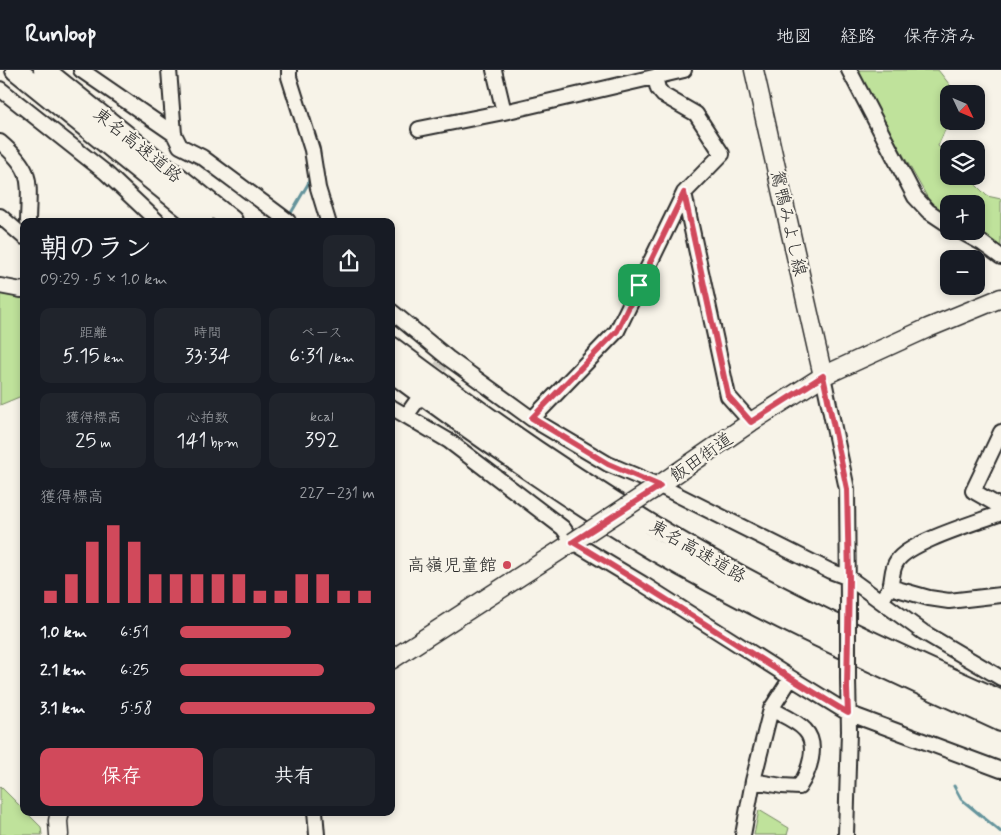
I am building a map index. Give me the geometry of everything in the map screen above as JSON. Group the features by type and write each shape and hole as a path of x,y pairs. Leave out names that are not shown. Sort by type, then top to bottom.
{"highway":[{"name":"東名高速道路","path":"16,70 199,218"},
{"name":"東名高速道路","path":"44,70 228,218"},
{"name":"東名高速道路","path":"395,350 504,429 594,490 666,534 787,600 887,650 1001,701"},
{"name":"東名高速道路","path":"395,374 501,450 654,549 778,617 1001,720"}],"main road":[{"name":"鴛鴨みよし線","path":"754,70 823,376"},
{"name":"飯田街道","path":"395,657 656,488 751,422 823,376 928,328 1001,298"},
{"path":"59,816 59,835"}],"street":[{"path":"81,70 284,218"},
{"path":"169,70 178,160"},
{"path":"289,70 289,77 312,150 318,188 327,218"},
{"path":"494,70 504,112"},
{"path":"420,129 504,112 684,70"},
{"path":"849,70 915,197 928,211 940,219"},
{"path":"532,418 617,331 684,193 722,154 696,114 663,95 658,89 655,77"},
{"path":"0,89 105,172 154,218"},
{"path":"0,142 25,168 28,181 28,218"},
{"path":"684,193 728,396 751,422"},
{"path":"0,216 20,234"},
{"path":"976,240 1001,257"},
{"path":"0,286 20,290"},
{"path":"395,315 445,362 608,464 830,571 849,578 923,632 1001,678"},
{"path":"823,376 847,489 849,578 846,835"},
{"path":"406,416 416,402"},
{"path":"395,409 456,447 563,528 573,542 848,713 1001,770"},
{"path":"1001,432 972,491 1001,507"},
{"path":"881,600 890,587 896,562 903,553 950,532 1001,513"},
{"path":"890,587 929,598 949,601 1001,595"},
{"path":"742,835 771,709 790,678"},
{"path":"753,781 799,787 807,776 812,746 810,738 805,730 771,709"},
{"path":"315,816 317,835"}],"green space":[{"path":"855,70 938,70 950,85 940,85 940,130 945,130 938,146 940,148 940,185 976,185 987,196 1001,199 1001,258 976,240 985,240 985,195 940,195 940,210 930,202"},
{"path":"0,294 20,297 20,397 0,405"},
{"path":"0,786 20,806 20,816 30,816 41,827 42,835 0,835"},
{"path":"759,810 789,828 787,835 754,835"}],"waterway":[{"path":"291,213 308,184 310,176"},
{"path":"954,786 961,799 1001,832"}],"tunnel":[{"path":"428,385 442,365"}],"place":[{"name":"高嶺児童館","path":"507,565"}],"route":[{"path":"684,193 728,396 751,422 823,376 847,489 849,578 848,713 573,542 660,486 608,464 532,418 617,331 639,285 684,193"}]}
